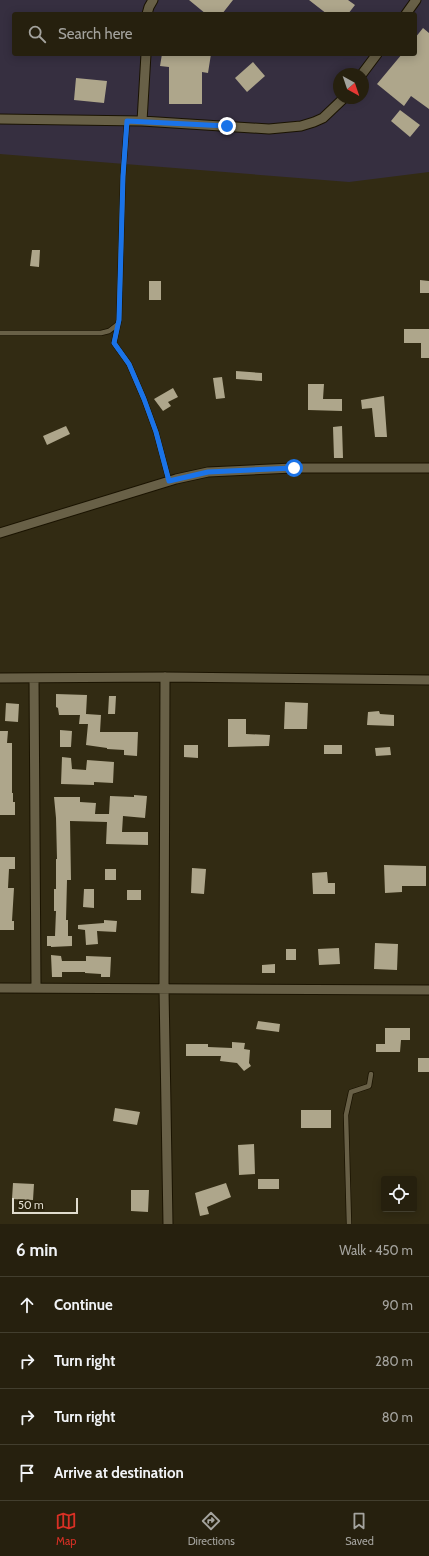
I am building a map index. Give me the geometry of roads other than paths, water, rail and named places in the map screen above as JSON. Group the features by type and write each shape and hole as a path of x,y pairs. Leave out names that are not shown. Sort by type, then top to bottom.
{"street":[{"path":"147,12 148,7 153,0"},
{"path":"407,12 416,0"},
{"path":"142,121 146,56"},
{"path":"366,68 376,56"},
{"path":"0,119 142,121 269,129 301,126 323,118 338,104"},
{"path":"0,533 195,474 215,471 294,468 429,468"},
{"path":"165,677 164,989 168,1224"},
{"path":"0,678 165,677 429,680"},
{"path":"34,678 36,987"},
{"path":"0,988 429,990"}],"lane":[{"path":"127,121 123,176 118,324 114,338 115,346 129,364 144,399 156,432 169,481"},
{"path":"0,333 101,333 118,324"},
{"path":"349,1224 346,1115 351,1092 370,1086 371,1074"}]}
